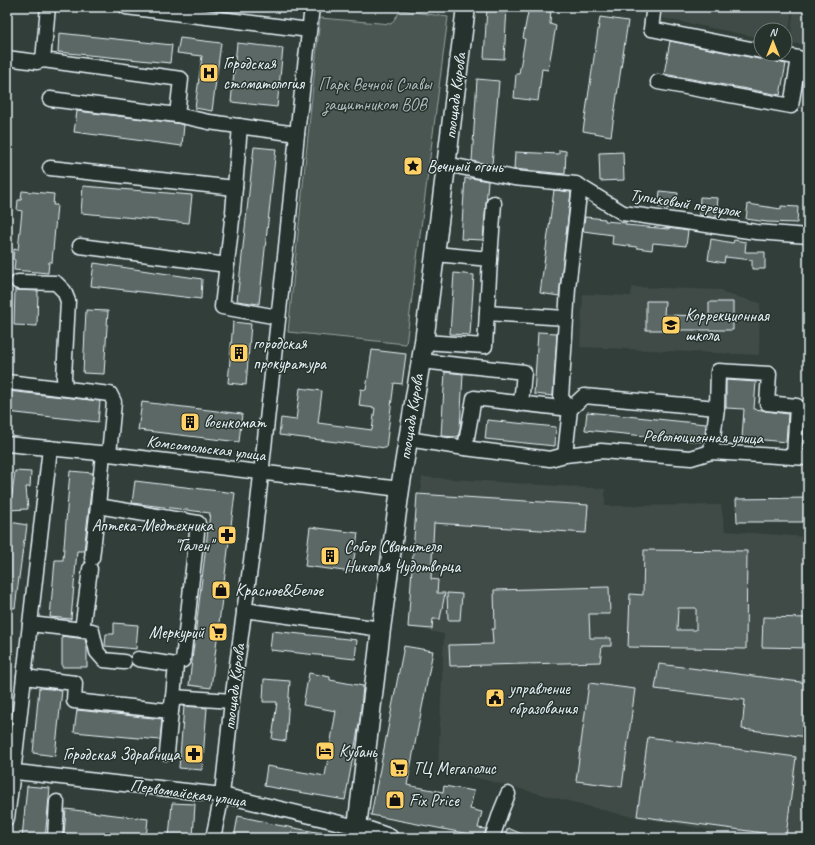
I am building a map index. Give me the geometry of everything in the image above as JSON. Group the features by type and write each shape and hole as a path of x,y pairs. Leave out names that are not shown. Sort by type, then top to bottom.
{"main road":[{"name":"площадь Кирова","path":"356,833 400,489 424,342 466,7"},
{"name":"Первомайская улица","path":"356,833 389,838"}],"street":[{"path":"43,60 48,7"},
{"path":"126,7 309,30"},
{"name":"площадь Кирова","path":"213,838 222,794 232,701 254,539 260,472 312,7"},
{"path":"652,7 653,13 651,29 753,48"},
{"path":"658,82 791,106 799,58 793,57"},
{"path":"14,59 37,62 43,60 181,78 177,115"},
{"path":"50,99 177,115 208,122 297,134"},
{"path":"240,126 233,216 222,307 278,317"},
{"name":"Тупиковый переулок","path":"446,164 514,178 576,184 623,213 756,232 808,236"},
{"path":"50,168 235,188"},
{"path":"570,409 561,398 568,288 580,186"},
{"path":"424,342 485,346 494,203"},
{"path":"80,246 227,265"},
{"path":"435,254 490,258"},
{"path":"18,282 56,283 64,291 68,301 64,377 65,388"},
{"path":"487,313 566,318"},
{"path":"421,361 524,372 521,404"},
{"path":"711,452 717,408 718,371 769,374 767,403 798,406 794,457"},
{"path":"7,382 110,394 114,402 98,506 82,630"},
{"path":"565,455 570,409 584,396 717,408"},
{"path":"465,448 474,398 570,409"},
{"name":"Революционная улица","path":"408,439 550,459 565,455 601,451 691,458 711,452 808,458"},
{"name":"Комсомольская улица","path":"7,444 106,454 400,489"},
{"path":"7,818 13,725 24,677 50,448"},
{"path":"98,506 198,523 183,660"},
{"path":"244,610 381,629"},
{"path":"30,624 92,631 97,652 104,660 124,662"},
{"path":"138,660 176,665 167,753"},
{"path":"24,677 75,683 74,701 172,704 232,701"},
{"name":"Первомайская улица","path":"10,771 222,794 356,833"},
{"path":"492,838 508,794"},
{"path":"55,838 57,802"}],"shaded area":[{"path":"663,7 792,7 790,22 753,22 753,36 662,18"},
{"path":"794,7 808,7 808,45 793,43 792,22"},
{"name":"Коррекционная школа","path":"632,287 722,290 723,293 760,303 759,355 580,347 583,294 631,296"},
{"path":"422,477 605,489 605,506 721,505 725,531 808,537 808,838 755,838 619,814 438,768 444,634 408,627"}],"green space":[{"name":"Парк Вечной Славы защитником ВОВ","path":"401,10 448,17 406,344 288,332 320,18 391,24"}],"building":[{"path":"487,7 507,7 504,59 484,58"},
{"path":"529,7 551,7 550,24 556,26 548,70 542,69 538,101 514,98 516,74 519,74 525,39 523,38"},
{"path":"600,17 628,21 611,136 583,131"},
{"path":"59,33 172,45 170,63 58,52"},
{"path":"180,38 221,43 212,111 195,108 202,56 177,53"},
{"path":"670,41 753,58 753,62 777,62 786,64 780,95 664,74"},
{"path":"237,43 283,48 277,107 231,102"},
{"path":"477,79 499,81 492,165 472,161"},
{"path":"77,111 184,125 182,146 74,132"},
{"path":"254,147 276,149 259,304 237,301"},
{"path":"559,150 566,151 565,174 514,169 515,152 559,154"},
{"path":"623,152 624,180 600,181 599,153"},
{"path":"465,178 488,181 483,240 461,239"},
{"path":"83,186 192,195 189,223 81,213"},
{"path":"554,190 571,192 559,296 540,293"},
{"path":"22,191 54,194 53,205 57,205 52,262 49,262 48,273 14,270 14,249 18,250 22,211 17,210 18,200 21,200"},
{"path":"660,191 678,193 675,209 658,207"},
{"path":"700,197 718,198 716,218 699,215"},
{"path":"748,204 781,209 781,206 798,207 797,223 767,222 746,219"},
{"path":"585,217 626,223 626,225 688,231 686,246 653,243 652,250 612,244 613,235 583,231"},
{"path":"711,239 733,243 734,240 746,242 745,252 765,252 765,269 752,269 752,260 725,257 724,263 708,260"},
{"path":"94,263 202,279 201,299 91,286"},
{"path":"454,273 474,275 470,335 450,334"},
{"path":"15,290 38,291 37,326 14,325"},
{"path":"646,301 665,301 664,315 709,316 709,302 733,302 733,330 646,330"},
{"path":"86,310 108,311 104,374 83,373"},
{"name":"городская прокуратура","path":"233,322 251,324 246,385 228,383"},
{"path":"538,332 557,333 553,396 534,394"},
{"path":"372,350 406,354 402,384 394,383 386,448 279,435 281,418 296,420 300,388 322,391 318,423 372,430 375,408 359,406 361,389 366,390"},
{"path":"445,372 463,374 460,429 458,437 441,436"},
{"path":"726,380 756,382 754,409 788,414 786,442 742,438 744,409 726,408"},
{"path":"7,391 100,401 98,422 7,412"},
{"name":"военкомат","path":"142,402 242,414 239,442 138,430"},
{"path":"587,412 706,424 704,442 585,430"},
{"path":"487,420 556,427 555,446 485,439"},
{"path":"15,471 31,472 30,487 26,487 28,509 8,510 7,495 12,495"},
{"path":"70,471 93,473 84,551 77,551 71,619 50,617 55,560 63,560"},
{"path":"135,481 235,493 211,688 189,685 210,513 132,503"},
{"path":"417,494 588,505 586,533 434,523 431,579 438,580 437,593 445,593 440,619 433,619 432,629 408,627"},
{"path":"808,498 808,522 737,522 736,499"},
{"path":"10,522 27,525 15,608 7,607 7,544"},
{"name":"Собор Святителя Николая Чудотворца","path":"310,527 358,533 352,572 305,566"},
{"path":"644,550 747,551 746,649 628,647 630,594 643,595","holes":["678,608 696,608 696,630 677,630"]},
{"path":"609,587 610,614 589,614 590,638 611,638 611,646 602,646 600,662 450,666 449,645 493,644 492,629 495,629 494,590"},
{"path":"447,593 462,594 460,620 448,620"},
{"path":"763,617 808,618 808,648 762,647"},
{"path":"114,623 138,625 136,649 105,646 106,634 114,634"},
{"path":"272,631 357,640 355,659 270,650"},
{"path":"62,636 85,639 87,648 87,667 62,667"},
{"path":"404,646 433,651 407,785 443,792 444,786 474,791 470,809 482,812 478,828 486,829 484,837 371,815"},
{"path":"659,664 808,683 808,737 742,729 745,700 655,689"},
{"path":"309,673 330,677 330,680 363,686 360,719 345,800 264,786 267,766 325,776 336,711 303,705"},
{"path":"264,679 290,681 286,741 272,739 277,702 263,702"},
{"path":"589,683 635,689 622,787 576,781"},
{"path":"39,688 62,690 55,756 33,753"},
{"path":"184,706 207,708 202,770 179,768"},
{"path":"77,710 162,719 160,740 74,732"},
{"path":"648,737 796,757 786,836 637,816"},
{"path":"27,786 50,788 45,838 22,838"},
{"path":"172,803 195,804 193,838 169,838"},
{"path":"66,809 148,819 146,838 85,838 64,836"},
{"path":"238,816 266,823 322,833 321,838 234,838"},
{"path":"508,828 531,838 503,838"}],"place":[{"name":"Городская стоматология","path":"209,73"},
{"name":"Вечный огонь","path":"413,166"},
{"name":"Коррекционная школа","path":"671,325"},
{"name":"городская прокуратура","path":"239,353"},
{"name":"военкомат","path":"190,422"},
{"name":"Аптека-Медтехника \"Гален\"","path":"227,535"},
{"name":"Собор Святителя Николая Чудотворца","path":"330,556"},
{"name":"Красное&Белое","path":"221,590"},
{"name":"Меркурий","path":"218,632"},
{"name":"управление образования","path":"495,698"},
{"name":"Кубань","path":"325,751"},
{"name":"Городская Здравница","path":"194,754"},
{"name":"ТЦ Мегаполис","path":"399,768"},
{"name":"Fix Price","path":"395,800"}]}
